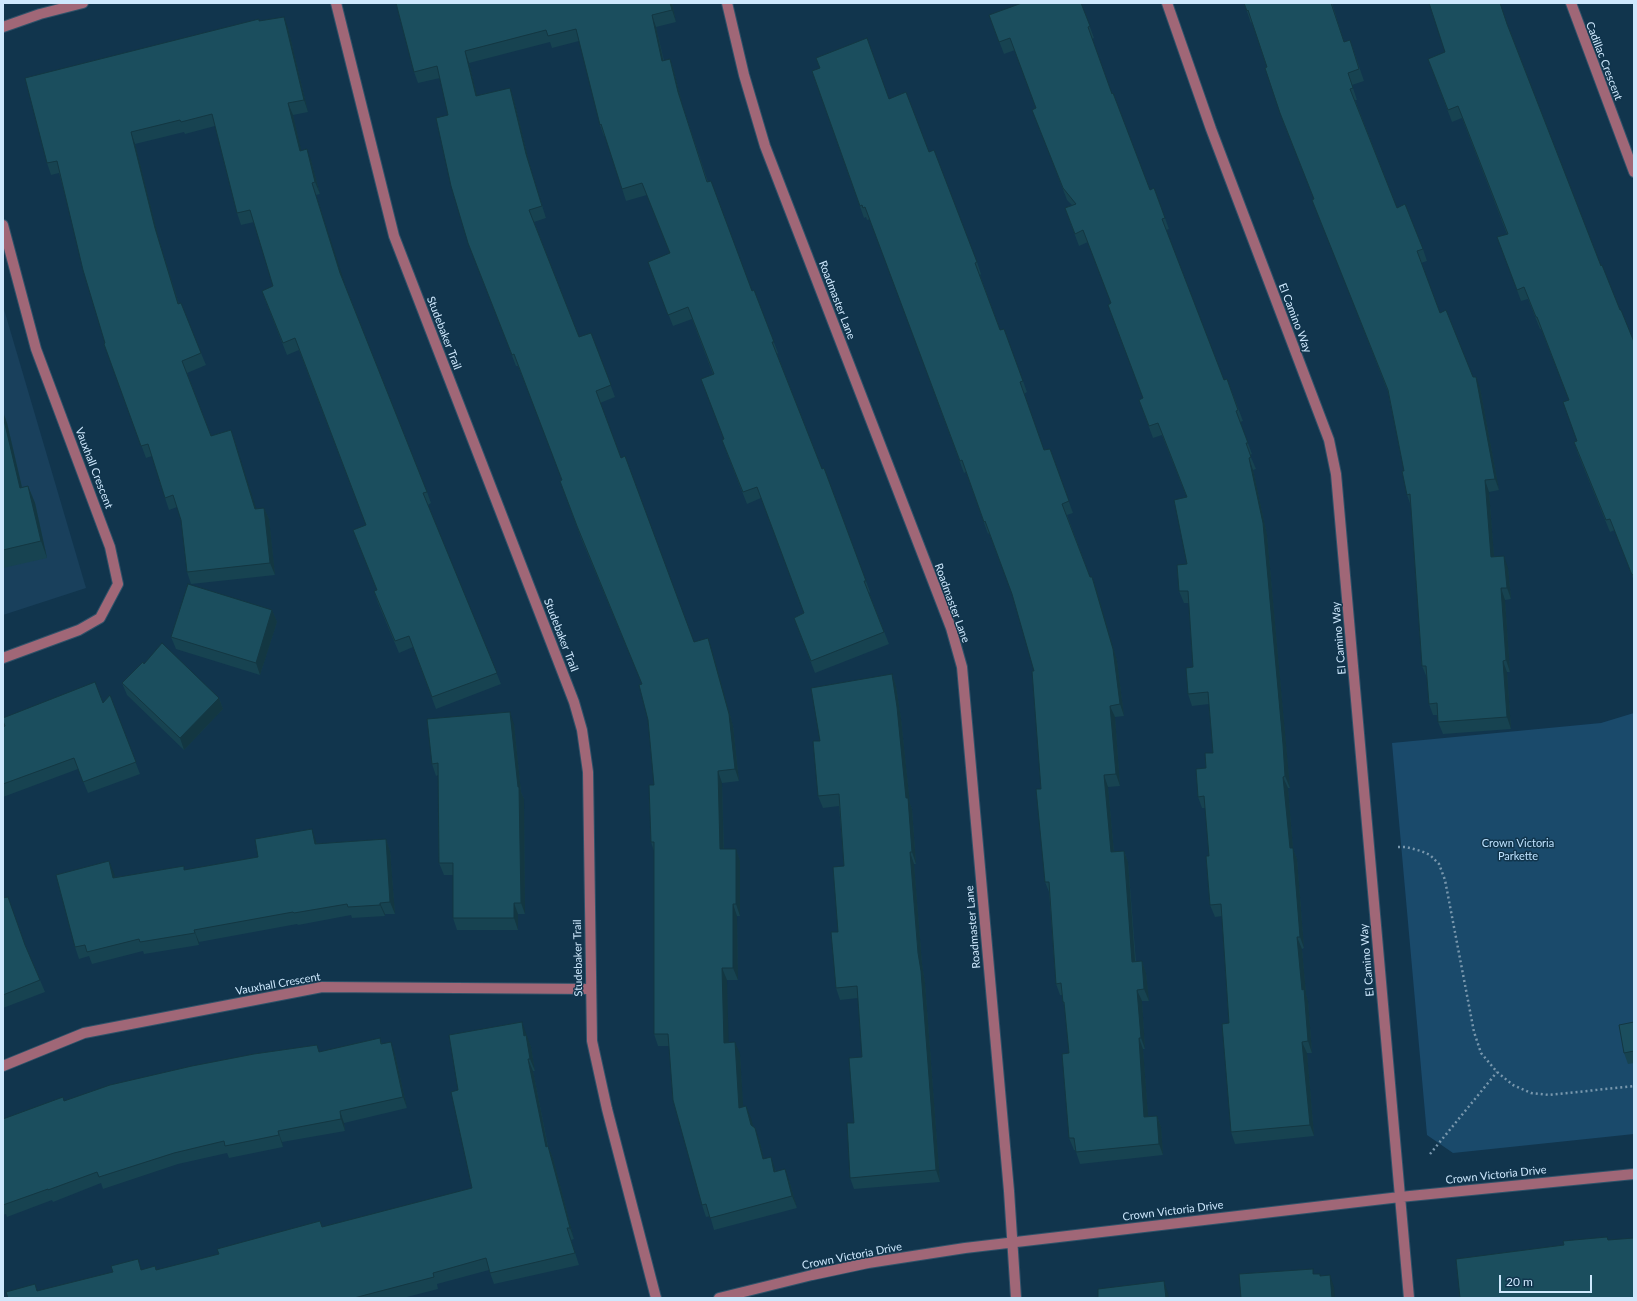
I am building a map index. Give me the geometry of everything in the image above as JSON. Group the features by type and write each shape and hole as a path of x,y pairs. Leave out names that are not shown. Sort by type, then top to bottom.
{"street":[{"path":"3,27 40,14 83,3"},
{"name":"Studebaker Trail","path":"336,3 394,236 574,702 582,730 588,772 592,1041 599,1076 656,1298"},
{"name":"Roadmaster Lane","path":"727,3 744,75 764,146 951,628 962,667 1013,1242 1016,1298"},
{"name":"El Camino Way","path":"1167,3 1211,129 1329,440 1336,474 1409,1298"},
{"name":"Cadillac Crescent","path":"1571,3 1634,172"},
{"name":"Vauxhall Crescent","path":"3,225 36,349 110,547 118,584 100,618 79,630 3,658"},
{"name":"Vauxhall Crescent","path":"3,1066 84,1033 322,987 591,990"},
{"name":"Crown Victoria Drive","path":"720,1298 812,1275 868,1263 1013,1242 1400,1197 1634,1174"}],"path":[{"path":"1398,848 1406,847 1421,851 1430,855 1439,864 1445,880 1474,1032 1481,1053 1497,1072 1513,1085 1532,1093 1549,1095 1634,1086"},
{"path":"1430,1154 1497,1072"}],"shaded area":[{"path":"3,306 86,588 3,615"}],"green space":[{"name":"Crown Victoria Parkette","path":"1634,713 1634,1134 1453,1153 1427,1135 1392,743 1601,723"}],"building":[{"path":"396,3 670,3 672,10 652,15 662,61 670,59 678,92 707,182 711,181 752,291 754,290 774,342 772,342 822,469 824,468 866,581 864,581 884,632 811,661 794,618 804,613 757,487 743,492 722,440 724,439 701,379 714,374 688,307 668,315 648,262 670,253 642,183 622,189 601,124 600,125 576,29 548,36 546,30 465,51 476,96 510,88 526,154 542,206 529,210 579,337 591,333 611,385 596,391 621,458 625,456 694,642 708,638 729,714 735,769 718,771 720,849 736,849 736,904 733,904 733,968 722,968 724,1043 735,1042 739,1108 746,1106 751,1125 755,1128 763,1159 771,1157 774,1172 785,1169 792,1196 710,1218 706,1204 702,1205 673,1100 668,1034 654,1034 654,842 651,842 649,785 654,785 648,720 639,685 642,684 577,526 560,481 562,480 514,354 512,355 468,243 451,186 436,118 448,115 437,66 414,72"},
{"path":"1022,3 1081,3 1112,94 1113,93 1150,190 1154,188 1165,218 1162,219 1224,380 1227,379 1238,410 1236,411 1248,443 1246,443 1251,457 1249,458 1263,523 1283,744 1285,776 1283,777 1290,848 1293,848 1300,937 1297,937 1302,990 1304,989 1308,1041 1302,1042 1310,1125 1231,1132 1222,1024 1229,1023 1221,904 1210,905 1206,856 1209,856 1204,796 1198,797 1196,769 1206,768 1205,753 1213,753 1208,692 1188,694 1186,668 1193,667 1188,591 1179,591 1177,565 1187,564 1174,500 1187,497 1158,423 1149,426 1139,400 1143,398 1108,305 1111,303 1083,230 1075,234 1065,208 1076,204 1063,188 1032,110 1036,108 1010,38 999,42 989,15"},
{"path":"1244,3 1331,3 1344,42 1350,40 1359,69 1348,73 1353,88 1350,89 1397,208 1405,204 1423,249 1417,251 1440,313 1446,310 1473,377 1476,377 1495,479 1485,480 1491,557 1504,556 1507,588 1501,588 1506,660 1503,661 1507,717 1438,722 1437,703 1429,704 1426,666 1422,666 1410,494 1407,495 1402,471 1404,471 1388,390 1312,200 1314,199 1280,113 1265,68 1267,67 1248,10 1247,11"},
{"path":"1429,3 1500,3 1601,266 1602,265 1634,342 1634,574 1632,575 1610,519 1606,520 1574,442 1577,441 1563,402 1569,400 1537,317 1524,287 1517,290 1497,237 1508,234 1458,106 1448,110 1428,59 1445,52"},
{"path":"284,17 304,100 288,103 300,151 307,149 315,182 312,183 340,273 427,492 423,493 497,673 432,697 409,636 395,641 374,591 377,590 353,530 366,525 295,338 283,343 262,291 273,286 250,210 237,213 212,114 131,132 155,228 178,304 181,303 201,353 182,361 211,436 231,430 255,509 264,508 270,563 187,572 181,520 173,495 165,498 148,444 141,446 104,344 105,343 83,270 57,161 47,163 25,78 259,19 259,21"},
{"path":"867,38 889,99 906,92 929,152 934,150 977,262 975,263 1000,330 1004,329 1023,381 1020,382 1044,450 1050,449 1069,501 1062,504 1090,577 1092,577 1113,649 1120,704 1110,706 1116,774 1104,775 1111,852 1124,851 1132,962 1142,961 1144,989 1137,990 1141,1038 1139,1038 1144,1117 1157,1116 1159,1144 1076,1152 1074,1138 1069,1138 1062,1054 1069,1053 1061,983 1056,984 1049,882 1045,882 1036,789 1041,789 1032,671 1034,671 1012,594 985,521 984,522 962,460 960,461 865,207 863,208 862,205 860,206 812,71 820,68 816,58"},
{"path":"3,416 20,488 28,486 41,541 3,550"},
{"path":"188,584 272,610 256,663 171,637"},
{"path":"162,643 219,698 180,738 122,683 143,662 144,664"},
{"path":"892,674 897,707 906,798 908,798 912,852 910,852 918,953 921,971 936,1170 850,1178 847,1123 854,1123 849,1058 862,1057 857,986 836,988 831,932 838,932 833,867 844,866 839,794 818,796 813,741 820,741 811,688"},
{"path":"95,682 103,703 110,695 136,762 83,782 74,758 3,784 3,727 5,726 3,718"},
{"path":"510,712 519,787 521,903 514,903 514,918 453,918 453,863 439,863 438,763 432,764 427,719"},
{"path":"312,829 315,844 386,839 390,902 380,903 380,905 348,907 347,904 293,912 194,930 195,933 140,942 139,939 87,952 85,945 75,947 56,875 109,861 113,878 184,866 184,870 258,857 255,839"},
{"path":"8,897 25,945 40,980 3,995 3,898"},
{"path":"522,1022 524,1036 526,1035 530,1059 528,1059 546,1147 548,1146 570,1228 567,1228 575,1253 490,1273 486,1258 433,1273 434,1277 354,1298 8,1298 6,1292 35,1284 37,1291 113,1272 111,1266 138,1259 141,1270 155,1266 156,1270 219,1254 217,1249 320,1221 322,1227 472,1188 451,1092 458,1090 449,1035"},
{"path":"1634,1022 1634,1051 1624,1053 1619,1025"},
{"path":"380,1038 381,1044 391,1042 403,1097 340,1111 341,1119 278,1131 279,1135 225,1146 224,1141 174,1153 99,1177 97,1172 3,1205 3,1119 63,1097 64,1101 110,1085 192,1066 254,1054 317,1045 319,1052"},
{"path":"1607,1237 1608,1240 1634,1238 1634,1298 1460,1298 1456,1259 1564,1245 1563,1241"},
{"path":"1313,1269 1313,1274 1320,1274 1320,1276 1330,1275 1332,1298 1241,1298 1239,1274"},
{"path":"1164,1281 1166,1298 1092,1298 1098,1297 1098,1289"}]}
